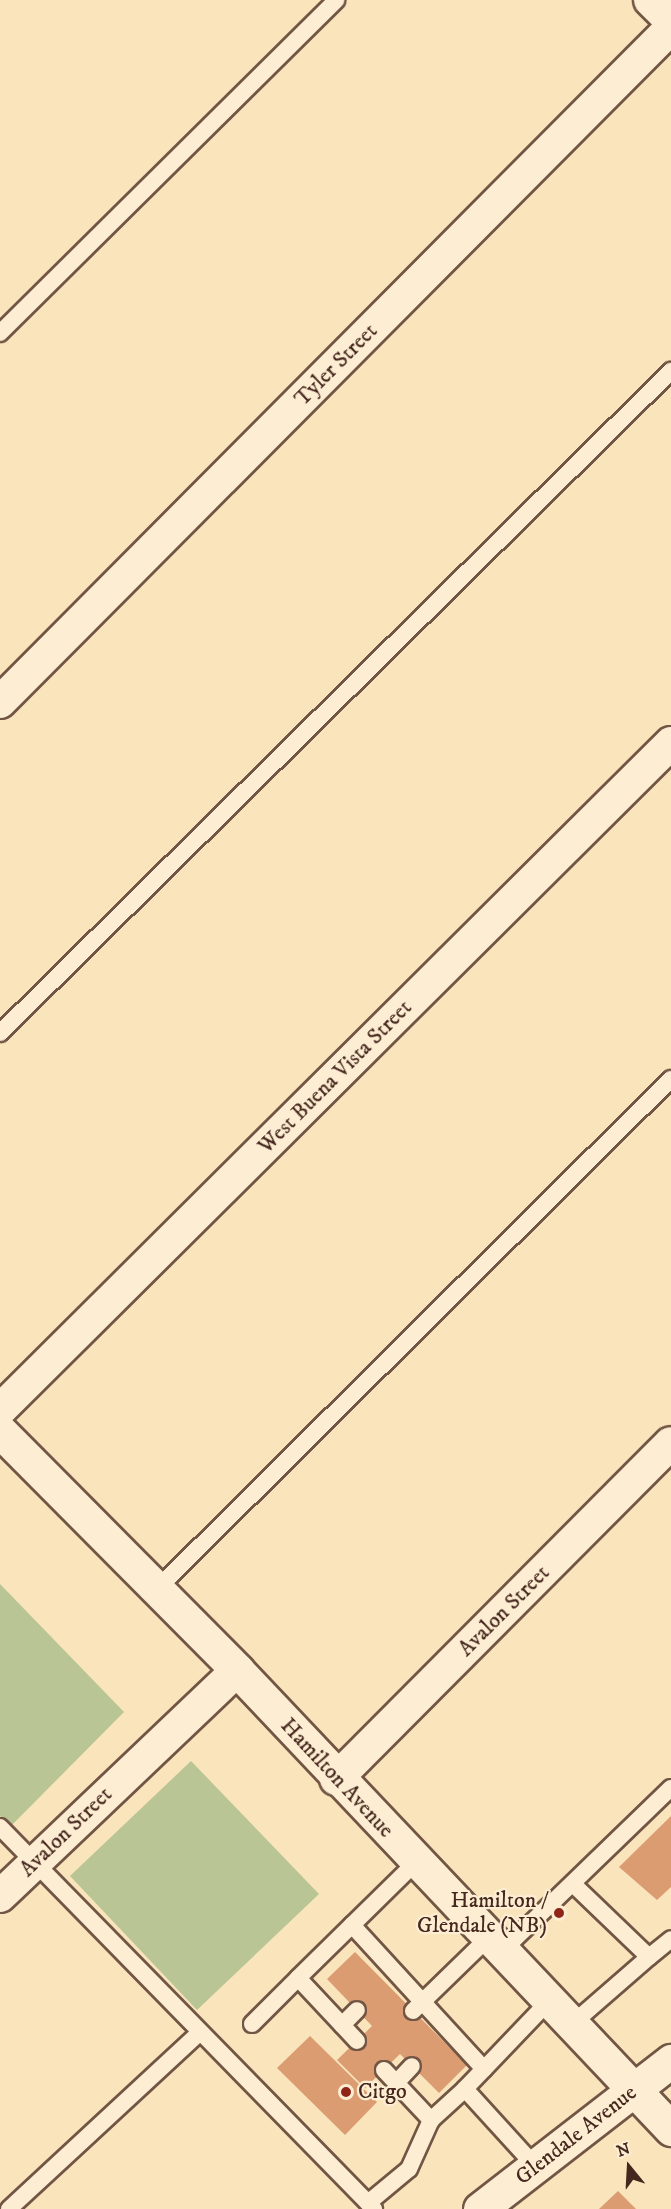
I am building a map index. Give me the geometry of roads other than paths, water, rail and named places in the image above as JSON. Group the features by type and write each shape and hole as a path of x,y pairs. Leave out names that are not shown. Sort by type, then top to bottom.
{"main road":[{"name":"Hamilton Avenue","path":"0,1431 237,1670 336,1779 671,2129"},
{"name":"Glendale Avenue","path":"480,2209 671,2061"}],"street":[{"path":"650,0 671,21"},
{"name":"Tyler Street","path":"0,702 671,28"},
{"name":"West Buena Vista Street","path":"0,1410 671,743"},
{"name":"Avalon Street","path":"336,1779 671,1443"},
{"name":"Avalon Street","path":"0,1896 237,1670"}],"lane":[{"path":"0,333 336,0"},
{"path":"0,1033 671,371"},
{"path":"157,1589 671,1079"},
{"path":"418,2007 573,1884 671,1788"},
{"path":"0,1827 371,2206 409,2169 431,2120 465,2089 549,2001"},
{"path":"252,2024 416,1862"},
{"path":"573,1884 649,1957"},
{"path":"352,1925 390,1977 444,2034 484,2069"},
{"path":"572,2024 671,1939"},
{"path":"298,1978 357,2041"},
{"path":"342,2025 357,2010"},
{"path":"9,2209 200,2032"},
{"path":"396,2083 412,2066"},
{"path":"384,2070 431,2120"},
{"path":"465,2089 535,2166"}],"place":[{"name":"Hamilton / Glendale (NB)","path":"559,1913"},
{"name":"Citgo","path":"346,2092"}]}
